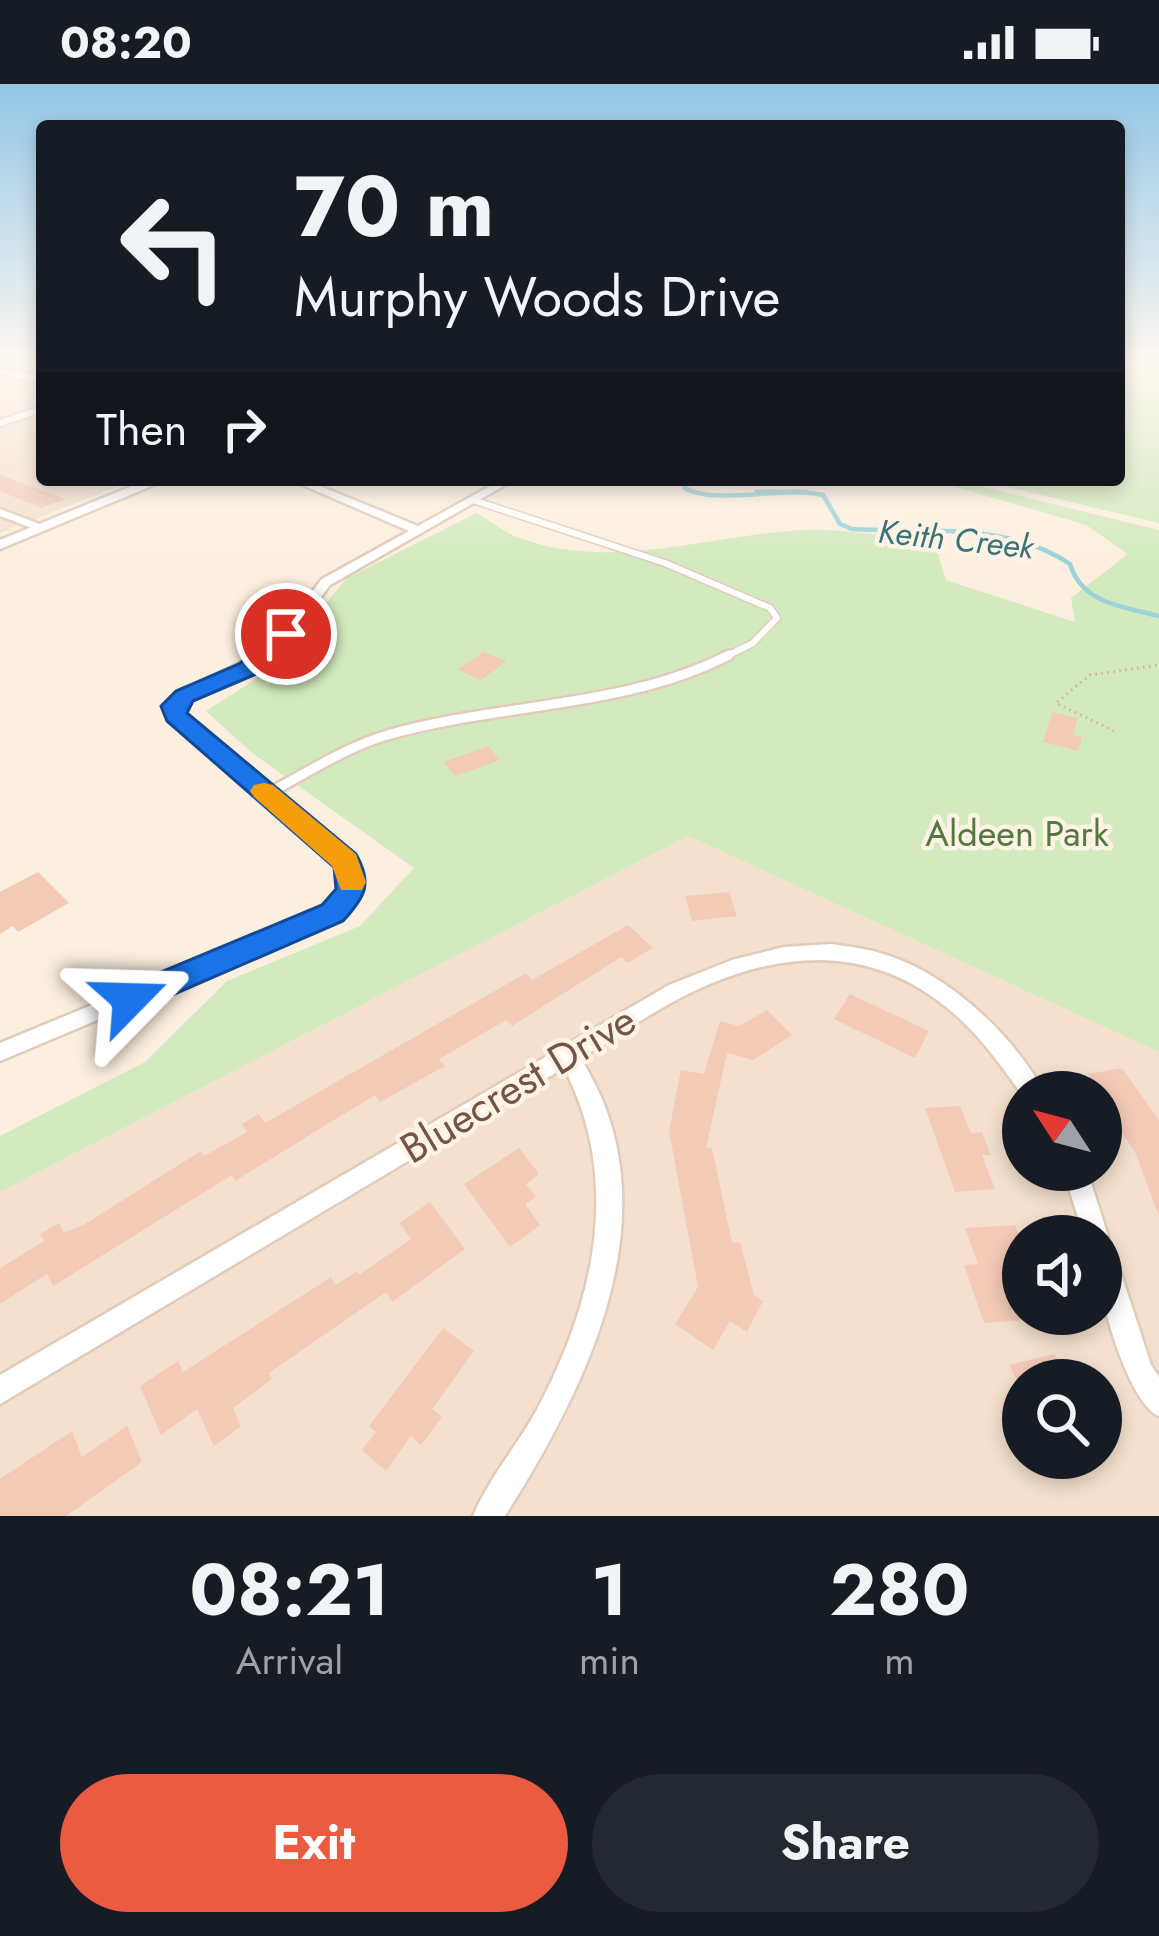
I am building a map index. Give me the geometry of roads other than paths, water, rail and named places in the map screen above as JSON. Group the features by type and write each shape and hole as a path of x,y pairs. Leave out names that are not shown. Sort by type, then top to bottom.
{"street":[{"path":"0,545 144,486"},
{"path":"311,486 416,529"},
{"path":"0,1052 332,913 351,892 352,874 345,862 176,716 173,706 271,653 326,582 498,486"},
{"path":"0,512 41,528"},
{"name":"Bluecrest Drive","path":"0,1390 716,971 760,958 836,953 907,969 944,988 981,1024 1018,1071"},
{"path":"488,1516 572,1376 601,1276 607,1207 604,1153 593,1104 568,1054"},
{"path":"1122,1317 1140,1372 1159,1402"}],"lane":[{"path":"267,794 386,735 694,673 771,630 777,618 770,608 665,563 473,500"}],"waterway":[{"name":"Keith Creek","path":"685,488 714,495 823,495 840,524 852,529 964,532 1019,541 1070,564 1094,596 1159,616"},
{"name":"Keith Creek","path":"756,491 807,491"}],"park label":[{"name":"Aldeen Park","path":"1017,833"}]}
